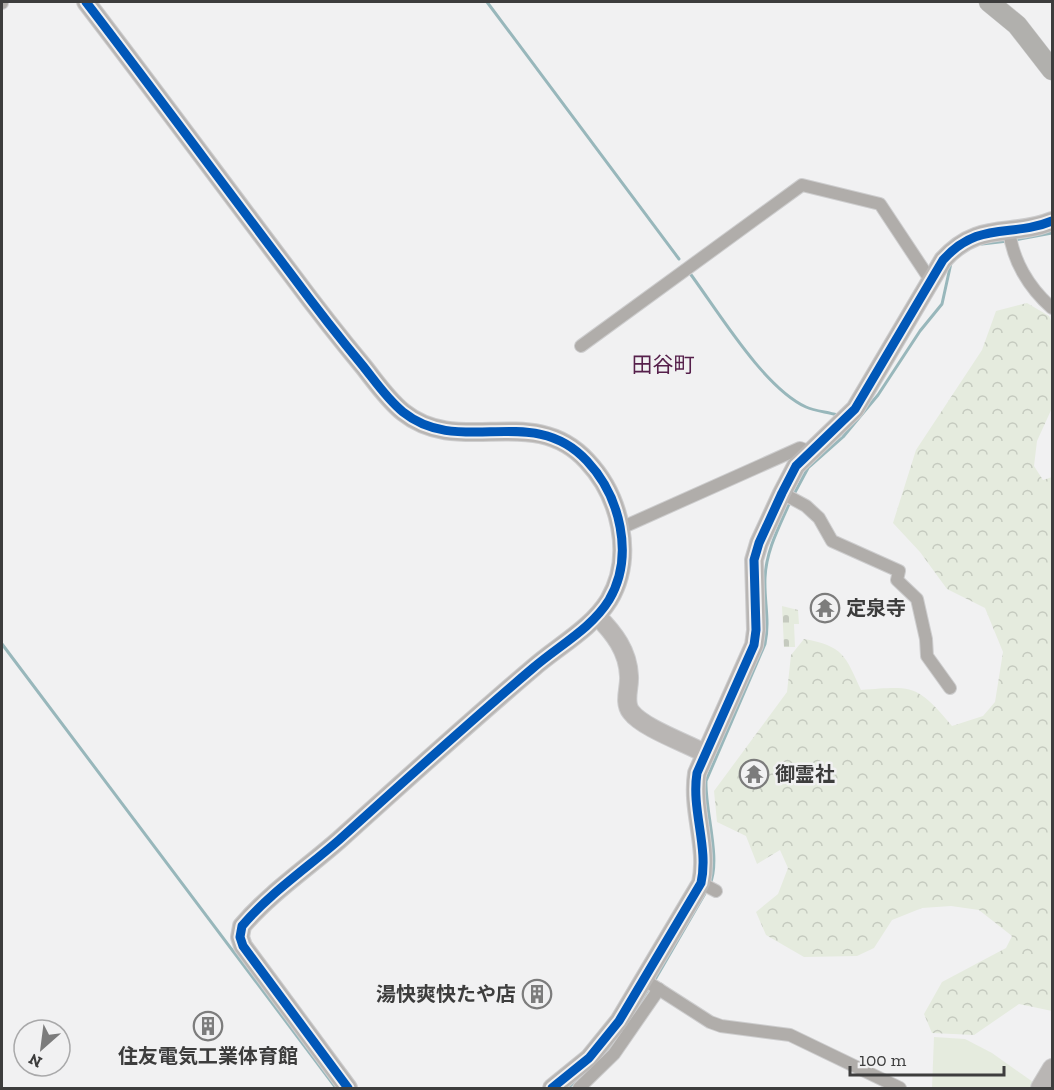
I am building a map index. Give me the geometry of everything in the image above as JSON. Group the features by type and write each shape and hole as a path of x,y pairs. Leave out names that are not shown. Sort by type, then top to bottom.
{"main road":[{"path":"990,2 1029,39 1053,70"}],"street":[{"path":"86,2 320,313 396,406 415,420 446,432 523,430 545,434 565,443 582,455 596,472 621,528 622,559 618,580 609,600 597,616 536,665 242,926 240,937 243,946 348,1089"},
{"path":"1029,39 1053,52"},
{"path":"581,345 802,186 880,204 931,281"},
{"path":"552,1089 602,1045 643,979 708,886 694,793 704,753 754,645 756,630 754,560 760,539 788,496 796,466 855,409 874,382 943,260 968,238 1010,237 1053,221"},
{"path":"1010,237 1031,286 1053,308"},
{"path":"621,528 800,448 810,452"},
{"path":"788,496 819,518 832,541 898,571 897,580 917,599 927,656 950,688"},
{"path":"597,616 614,633 625,658 630,674 627,702 633,715 704,753"},
{"path":"643,979 710,1022 721,1026 790,1035 900,1089"},
{"path":"579,1089 614,1054 658,989"},
{"path":"1040,1089 1052,1070"}],"green space":[{"path":"1027,303 1049,316 1052,323 1052,408 1037,441 1034,466 1043,480 1052,477 1052,1011 1019,1004 974,1035 932,1033 924,1014 942,982 1006,948 1012,936 979,910 951,906 922,908 892,920 874,948 857,956 804,957 766,935 756,912 778,894 788,868 780,850 757,864 746,836 717,822 714,791 787,692 791,655 804,639 827,645 841,654 851,668 861,690 892,688 913,691 930,702 952,726 983,716 995,702 1003,652 985,608 947,589 920,552 893,523 916,450 982,350 996,311"},
{"path":"782,606 798,610 799,624 794,624 795,647 784,647"},
{"path":"934,1037 965,1039 992,1053 1033,1082 1031,1088 932,1088"}],"waterway":[{"path":"487,2 679,259"},
{"path":"1014,240 1052,233"},
{"path":"982,244 1008,241"},
{"path":"793,496 808,468 843,437 878,395 920,331 942,304 951,263"},
{"path":"689,272 742,347 774,383 806,407 837,415"},
{"path":"710,884 714,862 706,781 765,644 766,568 774,539 790,502"},
{"path":"2,644 336,1088"},
{"path":"653,983 707,890"},
{"path":"640,1003 649,988"},
{"path":"600,1059 622,1031"},
{"path":"567,1088 580,1079"}],"cycle path":[{"path":"86,2 317,309 397,407 425,425 448,431 520,432 543,435 566,444 587,461 598,475 608,491 620,527 621,565 617,583 609,600 593,620 484,710 339,840 276,892 242,926 240,937 243,946 348,1088"},
{"path":"552,1088 589,1058 619,1021 701,883 703,856 696,801 697,773 754,645 756,630 754,560 759,543 796,466 855,409 943,260 969,239 1052,221"}],"place":[{"name":"定泉寺","path":"825,608"},
{"name":"御霊社","path":"754,774"},
{"name":"湯快爽快たや店","path":"537,994"},
{"name":"住友電気工業体育館","path":"208,1026"}],"district":[{"name":"田谷町","path":"663,365"}]}
